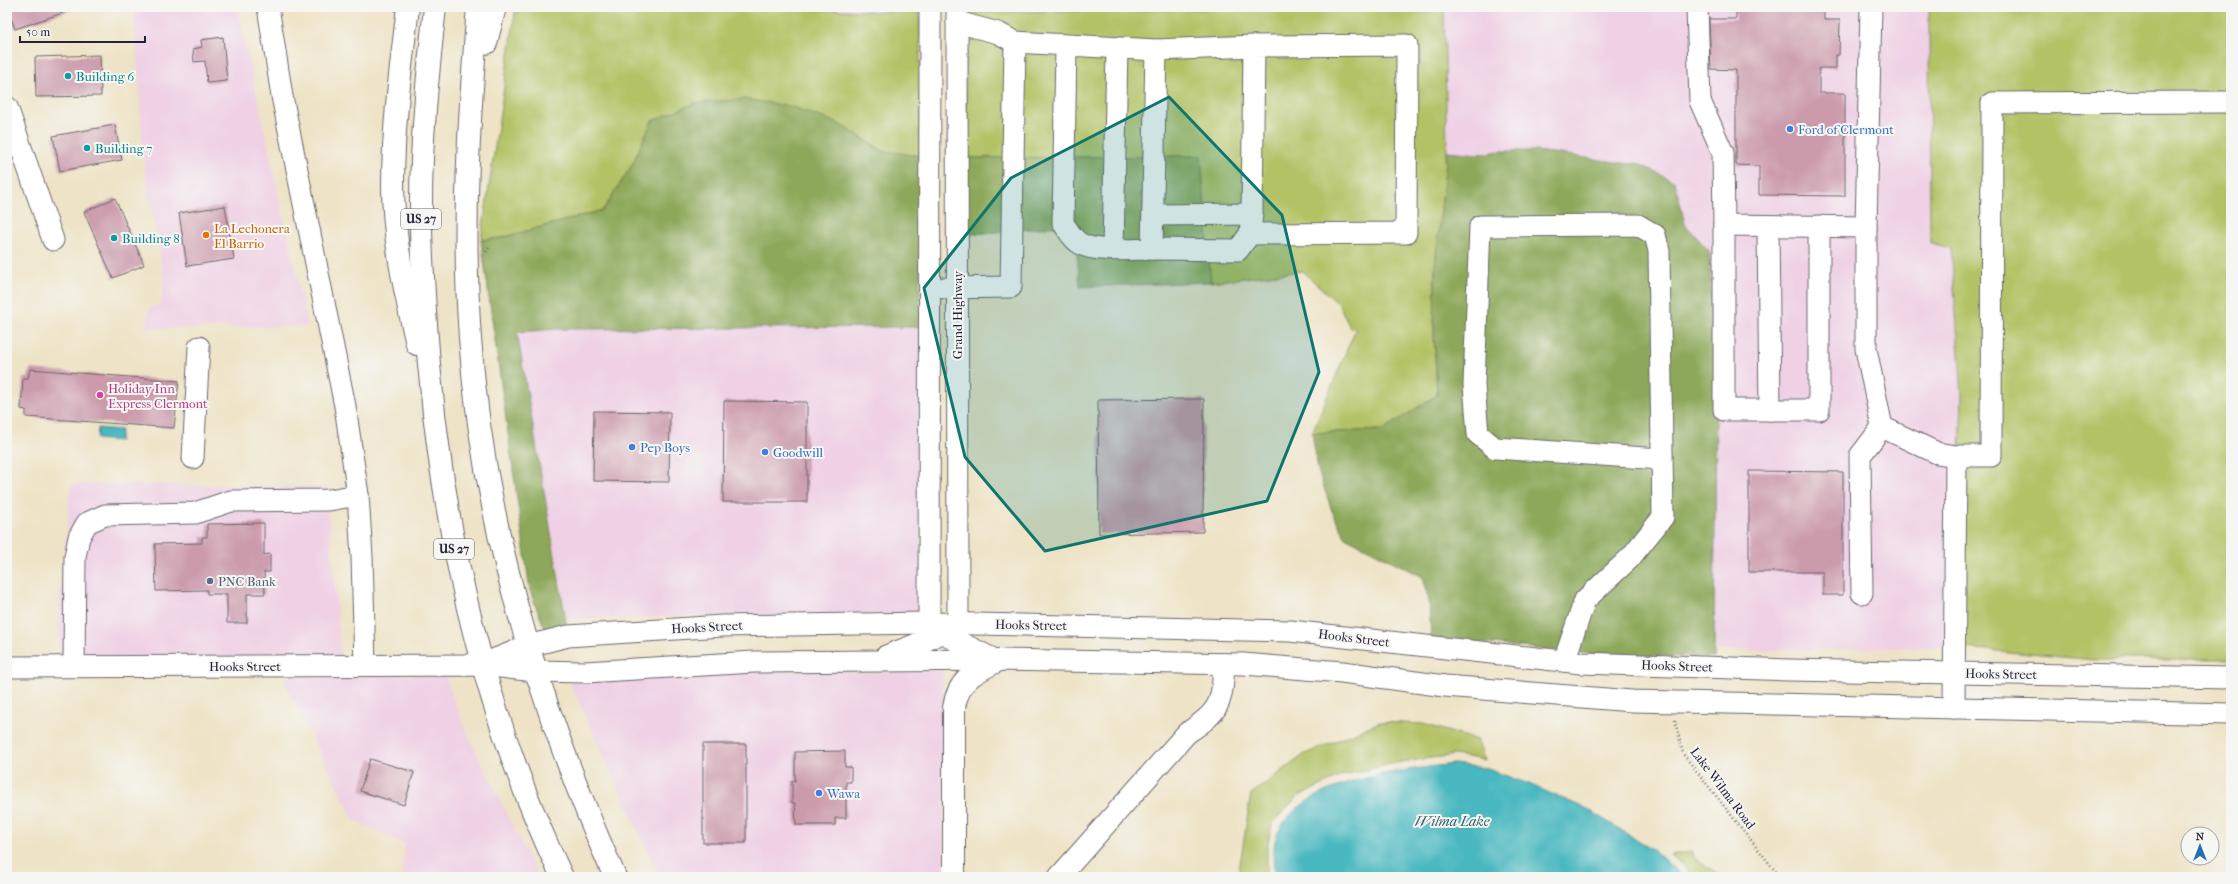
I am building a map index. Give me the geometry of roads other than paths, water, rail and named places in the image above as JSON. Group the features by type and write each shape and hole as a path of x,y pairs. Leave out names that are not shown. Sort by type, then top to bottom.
{"highway":[{"path":"401,7 400,76 393,186 396,232 404,286 436,431"},
{"path":"400,76 408,7"},
{"name":"US 27","path":"435,7 426,91 421,203 429,378 452,541 482,665 516,767 562,877"},
{"path":"478,7 469,124 466,206 470,339 480,425 503,551 535,671 577,790 615,877"},
{"path":"469,124 495,7"},
{"path":"954,877 954,708 956,696 961,685 969,677 999,660"}],"street":[{"path":"268,7 282,96 345,406 358,495 362,557 365,665"},
{"path":"930,7 930,287 943,626 955,640 985,656 999,660"},
{"path":"1698,7 1700,101 1723,153 1724,410 1819,410 1819,226"},
{"path":"1862,593 1860,456 1882,427 1866,349 1866,226 1871,7"},
{"path":"957,14 1015,42 1066,46 1156,50 1254,46 1407,45 1406,233 1251,224 1153,215"},
{"name":"Grand Highway","path":"943,626 957,288 957,14"},
{"path":"930,287 1011,287 1015,42"},
{"path":"1066,46 1063,223 1072,236 1081,244 1094,248 1238,250 1251,224 1254,46"},
{"path":"1113,248 1117,48"},
{"path":"1152,249 1156,50"},
{"path":"1882,427 1937,453 1956,456 1991,456 1992,103 2231,102"},
{"path":"7,107 53,240"},
{"path":"1564,661 1585,600 1630,558 1662,518 1659,251 1655,235 1638,225 1480,226 1474,385 1478,434 1495,448 1661,459"},
{"path":"1724,225 1866,226"},
{"path":"1768,226 1770,410"},
{"path":"194,458 199,347"},
{"path":"1954,708 1956,456"},
{"path":"74,666 75,557 78,537 87,523 105,515 195,513 231,501 329,500 358,495"},
{"name":"Hooks Street","path":"482,665 528,646 568,636 722,626 943,626 1290,631 1564,661 1788,670 2231,678"},
{"path":"859,661 893,655 943,626"},
{"name":"Hooks Street","path":"7,667 482,665 535,671 586,672 754,662 999,660 1224,664 1342,672 1445,686 1632,701 2231,714"},
{"path":"1059,877 1187,733 1205,721 1217,708 1223,689 1224,664"}],"water":[{"path":"98,428 121,430 120,441 97,439"},
{"name":"Wilma Lake","path":"1454,764 1485,768 1529,784 1589,810 1656,852 1683,877 1277,877 1273,860 1275,842 1285,821 1302,805 1325,792 1351,782 1407,770"}],"place":[{"name":"Building 6","path":"68,76"},
{"name":"Ford of Clermont","path":"1790,129"},
{"name":"Building 7","path":"87,148"},
{"name":"La Lechonera El Barrio","path":"206,235"},
{"name":"Building 8","path":"114,238"},
{"name":"Holiday Inn Express Clermont","path":"100,395"},
{"name":"Pep Boys","path":"632,447"},
{"name":"Goodwill","path":"765,452"},
{"name":"PNC Bank","path":"210,581"},
{"name":"Wawa","path":"819,793"}]}
